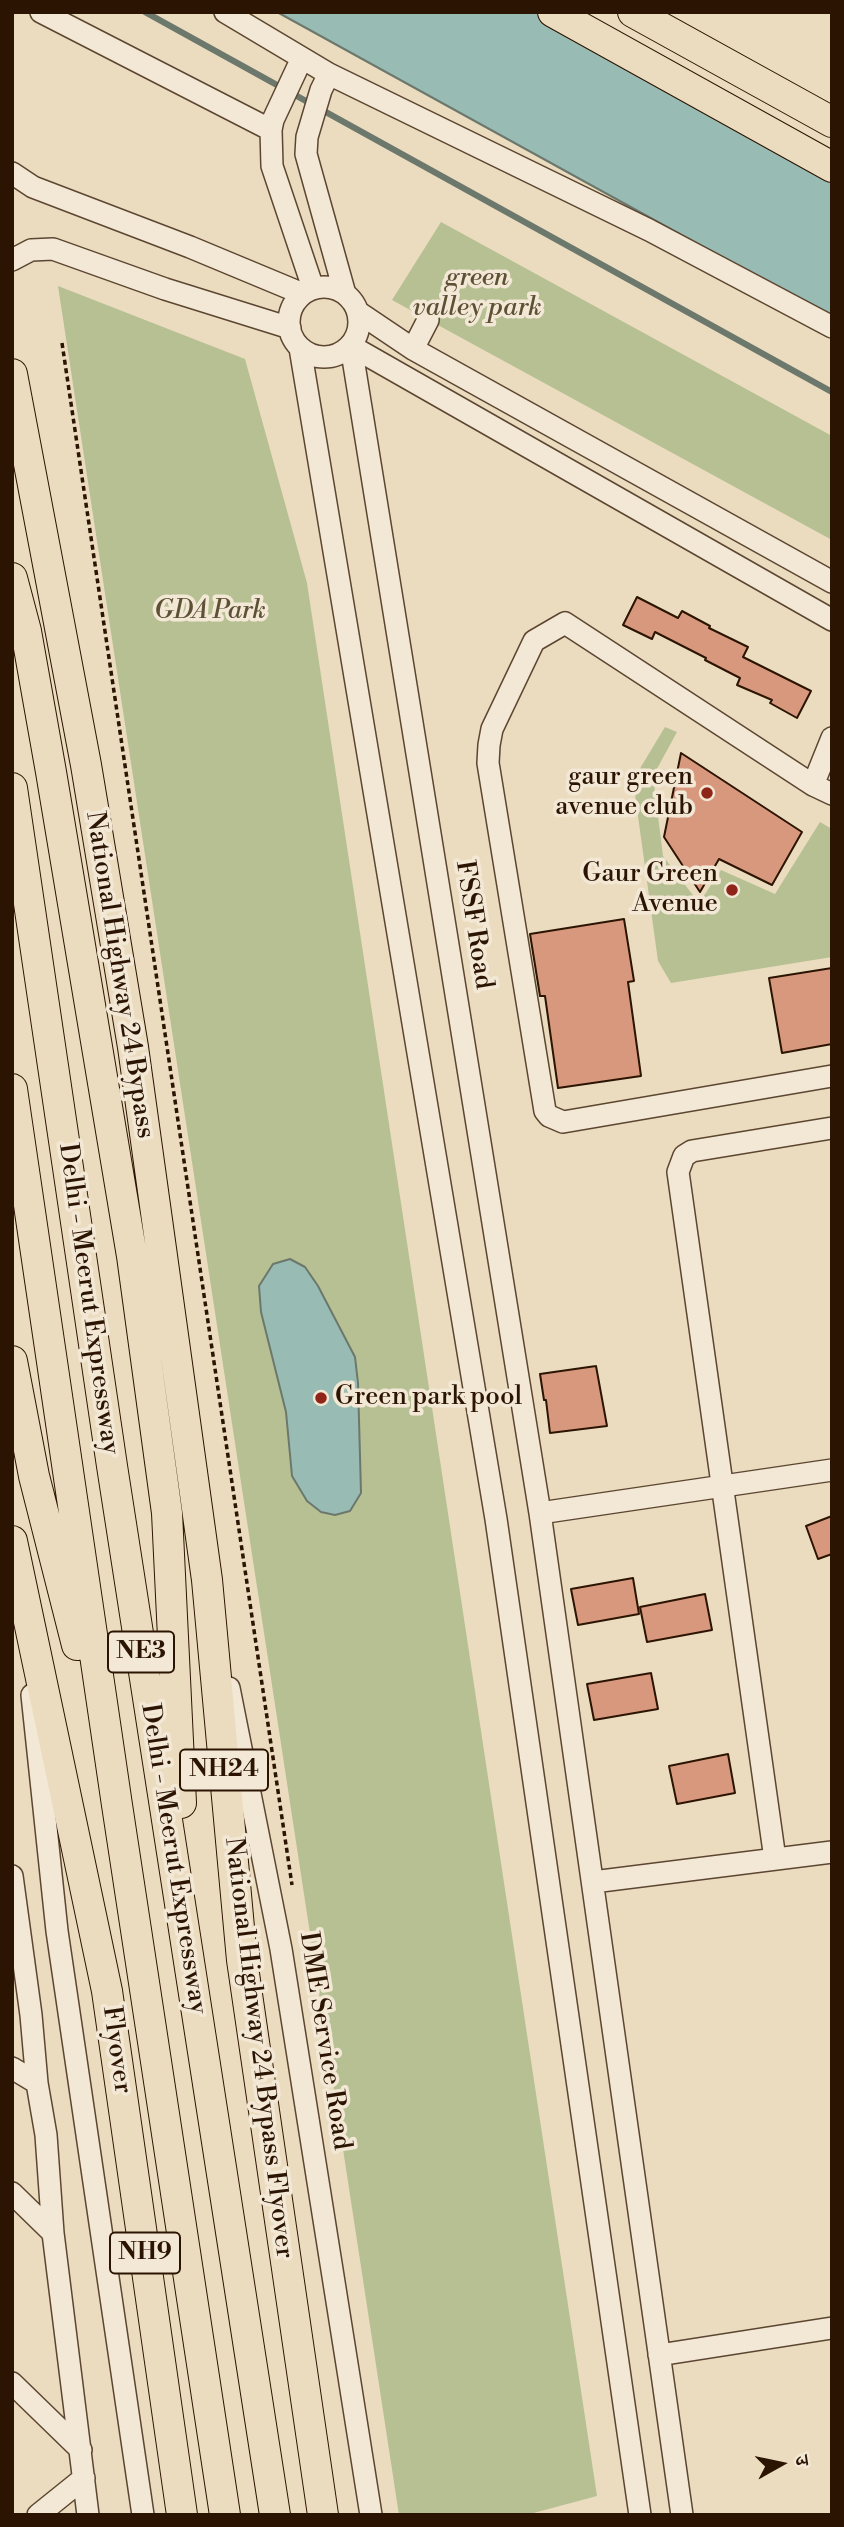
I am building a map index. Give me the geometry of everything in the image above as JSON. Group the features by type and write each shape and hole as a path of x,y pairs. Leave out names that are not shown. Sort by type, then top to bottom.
{"highway":[{"path":"553,12 832,167"},
{"path":"633,12 832,122"},
{"name":"National Highway 24 Bypass","path":"12,374 86,765 128,1016 207,1580"},
{"path":"12,578 26,631 93,1019 132,1256 167,1513 189,1961"},
{"name":"Delhi - Meerut Expressway","path":"12,788 112,1466 275,2515"},
{"path":"93,1019 128,1016"},
{"name":"Delhi - Meerut Expressway","path":"12,1089 225,2515"},
{"path":"12,1361 34,1476 117,1805"},
{"name":"Flyover","path":"12,1541 107,1991 182,2515"},
{"name":"National Highway 24 Bypass Flyover","path":"207,1580 242,1960 323,2515"}],"street":[{"path":"41,12 272,125"},
{"path":"225,12 302,58 325,82 649,230 832,327"},
{"path":"302,58 272,125 272,166 308,291"},
{"path":"325,82 307,137 306,154 345,293"},
{"path":"12,173 33,187 308,291"},
{"path":"12,260 31,250 53,248 165,289 290,328"},
{"path":"300,348 318,357 330,358 351,346 360,324 354,302 345,293 324,286 308,291 295,302 290,312 290,328 291,335 300,348 496,1520 640,2515"},
{"path":"358,312 412,349 832,582"},
{"path":"412,349 428,320"},
{"path":"351,346 832,620"},
{"name":"FSSF Road","path":"351,346 540,1513 682,2515"},
{"path":"832,738 823,790 565,623 534,641 492,729 488,763 545,1111 549,1116 563,1122 832,1076"},
{"path":"775,1859 678,1172 684,1156 692,1151 832,1128"},
{"path":"540,1513 832,1470"},
{"name":"DME Service Road","path":"207,1580 282,1949 372,2515"},
{"path":"21,1590 57,1931 143,2515"},
{"path":"593,1882 832,1852"},
{"path":"12,1876 46,2135 53,2233 88,2515"},
{"path":"12,2003 31,2015"},
{"path":"12,2068 37,2082"},
{"path":"12,2193 53,2233"},
{"path":"659,2355 832,2328"},
{"path":"12,2383 81,2451"},
{"path":"38,2515 84,2478"}],"path":[{"path":"62,344 293,1892"}],"green space":[{"name":"green valley park","path":"441,222 832,436 832,540 392,300"},
{"name":"GDA Park","path":"58,286 245,359 307,583 597,2496 526,2515 399,2515"},
{"path":"665,727 677,732 653,776 663,856 699,903 721,870 775,894 820,822 832,829 832,957 671,983 658,961 633,780"}],"water":[{"path":"277,12 571,12 832,153 832,318"},
{"name":"Green park pool","path":"290,1259 305,1267 318,1286 355,1357 361,1493 350,1511 335,1515 321,1512 307,1501 292,1476 286,1412 261,1312 259,1286 273,1264"}],"building":[{"path":"637,597 678,618 682,611 710,626 709,628 748,647 743,657 811,691 797,718 770,703 772,700 737,685 740,678 705,660 706,658 655,632 652,639 623,625"},
{"name":"gaur green avenue club","path":"681,753 802,832 772,885 719,859 700,892 664,837"},
{"path":"624,919 634,981 628,982 641,1076 558,1088 545,996 540,996 530,934"},
{"path":"832,968 832,1044 782,1053 769,978"},
{"path":"596,1366 607,1426 550,1433 540,1374"},
{"path":"832,1516 832,1554 818,1559 806,1526"},
{"path":"633,1578 639,1614 578,1625 571,1589"},
{"path":"705,1594 712,1630 647,1642 640,1607"},
{"path":"651,1673 658,1709 594,1720 587,1684"},
{"path":"728,1754 735,1793 677,1804 669,1766"}],"waterway":[{"path":"145,12 832,392"}],"place":[{"name":"gaur green avenue club","path":"707,793"},
{"name":"Gaur Green Avenue","path":"732,890"},
{"name":"Green park pool","path":"321,1398"}]}
